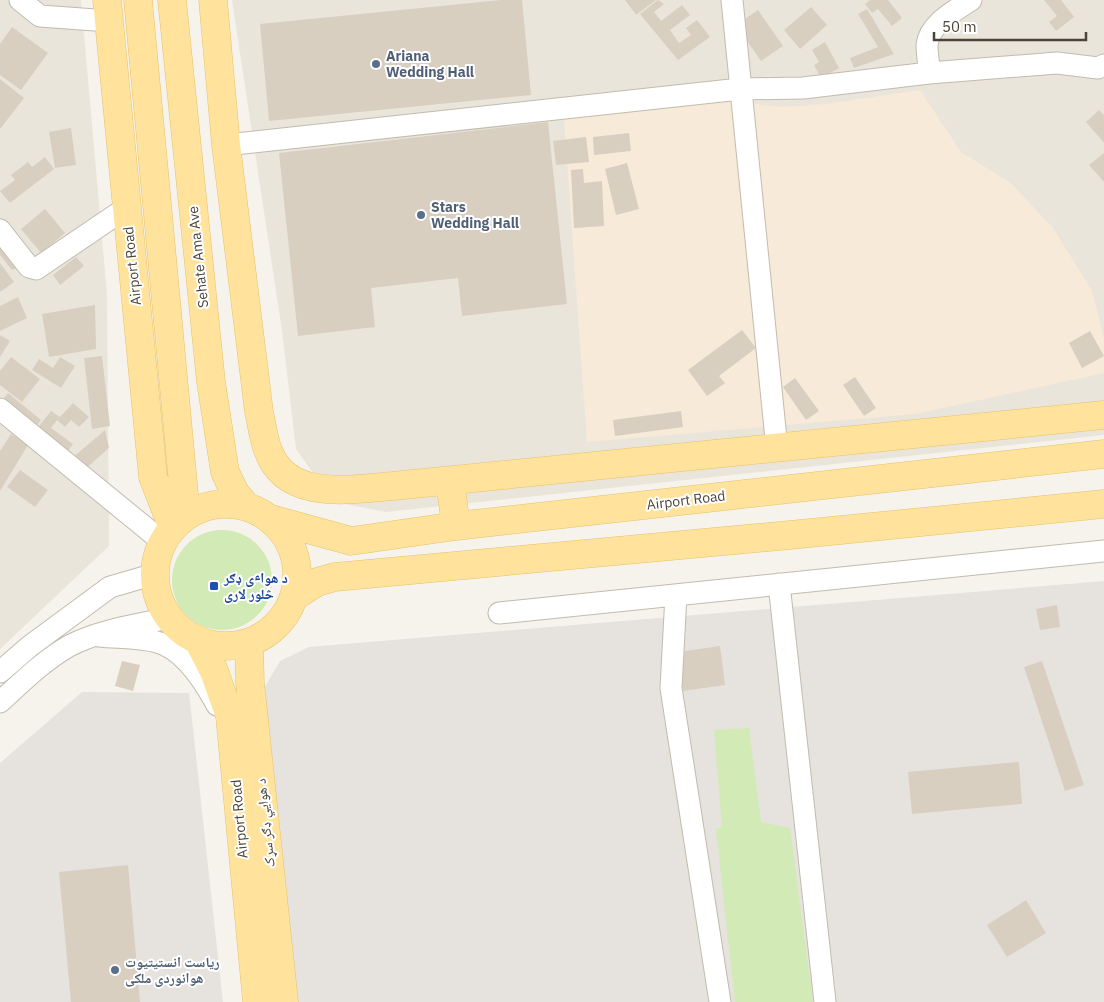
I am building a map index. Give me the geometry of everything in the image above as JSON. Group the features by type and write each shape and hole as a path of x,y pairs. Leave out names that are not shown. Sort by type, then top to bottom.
{"main road":[{"path":"138,0 174,529"},
{"name":"Sehate Ama Ave","path":"172,0 211,382 226,472 234,493 247,507"},
{"path":"213,0 226,146 259,412 268,451 281,472 302,486 336,490 450,481 1104,415"},
{"name":"Airport Road","path":"108,10 153,477 174,529"},
{"name":"Airport Road","path":"271,519 351,541 456,526 1104,454"},
{"path":"450,481 456,526"},
{"path":"226,504 247,507 271,519 286,534 295,554 298,575 295,596 288,611 278,625 264,636 249,643 232,646 215,646 199,642 184,633 169,618 159,599 155,574 157,557 174,529 205,507 226,504"},
{"path":"295,596 317,582 335,576 780,536 1104,504"},
{"name":"Airport Road","path":"199,642 214,671 230,716 257,1002"},
{"name":"د هوايي ډګر سړک","path":"249,643 250,682 284,1002"}],"street":[{"path":"20,0 40,16 108,10"},
{"path":"732,0 777,449"},
{"path":"929,73 927,42 933,30 943,19 971,0"},
{"path":"226,146 740,89 803,88 929,73 1057,63 1098,68 1104,65"},
{"path":"0,230 29,267 36,269 126,208"},
{"path":"0,409 174,529"},
{"path":"499,613 1104,551"},
{"path":"0,672 30,646 110,587 155,574"},
{"path":"779,584 825,1002"},
{"path":"676,594 671,688 720,1002"},
{"path":"0,702 43,663 70,646 99,636 169,618"},
{"path":"99,636 158,642 183,658 204,681 222,714 230,783 238,813"}],"shaded area":[{"path":"0,0 81,0 107,294 109,546 0,649"},
{"path":"232,0 1104,0 1104,435 386,512 345,504 321,484 296,449 282,331"},
{"path":"920,90 961,152 1011,183 1053,228 1092,291 1104,338 1104,373 916,414 587,442 564,119 716,99 781,107 825,104"},
{"path":"1104,581 1104,1002 294,1002 263,690 280,661 309,647"},
{"path":"82,692 189,693 223,1002 0,1002 0,763"}],"green space":[{"path":"222,530 241,534 257,545 268,561 272,580 268,599 257,615 241,626 222,630 203,626 187,615 176,599 172,580 176,561 187,545 203,534"},
{"path":"749,728 761,822 790,828 813,1002 735,1002 716,829 722,827 714,730"}],"building":[{"path":"501,0 522,0 531,95 269,121 260,24"},
{"path":"625,0 656,0 636,15"},
{"path":"658,0 664,4 654,12 661,21 682,5 690,15 670,30 679,43 691,35 686,28 697,20 710,37 678,60 640,14"},
{"path":"870,0 888,0 902,18 892,26 878,9 872,13 865,4"},
{"path":"1044,0 1061,0 1074,17 1056,31 1049,22 1057,16"},
{"path":"811,7 827,25 800,49 784,30"},
{"path":"867,9 894,54 854,68 850,58 878,47 858,14"},
{"path":"758,10 783,46 761,61 736,25"},
{"path":"12,27 48,53 21,90 0,75 0,44"},
{"path":"825,42 839,68 821,78 814,65 819,62 812,50"},
{"path":"0,79 24,98 0,129"},
{"path":"1099,110 1104,115 1104,143 1086,122"},
{"name":"Stars Wedding Hall","path":"548,122 567,304 462,316 458,278 371,288 375,327 298,336 279,153"},
{"path":"71,128 76,165 55,168 49,132"},
{"path":"629,133 631,151 594,155 593,137"},
{"path":"586,137 589,162 556,165 553,141"},
{"path":"1104,153 1104,182 1089,165"},
{"path":"45,157 54,169 10,203 0,191 15,180 11,175 28,162 32,167"},
{"path":"627,163 639,209 616,215 605,169"},
{"path":"583,169 584,183 602,181 604,226 574,228 571,170"},
{"path":"45,209 65,233 41,253 21,229"},
{"path":"0,239 21,266 12,270 0,255"},
{"path":"76,257 84,266 60,285 53,275"},
{"path":"0,263 14,282 0,292"},
{"path":"18,297 27,318 0,331 0,306"},
{"path":"95,305 96,349 49,357 42,314"},
{"path":"742,330 756,348 719,376 725,383 707,396 688,370"},
{"path":"1090,331 1104,356 1082,368 1069,343"},
{"path":"0,335 10,341 0,357"},
{"path":"102,356 110,426 92,429 84,358"},
{"path":"11,357 40,379 22,402 0,385 0,371"},
{"path":"60,357 75,366 61,388 32,370 39,359 53,368"},
{"path":"855,377 876,408 864,416 843,385"},
{"path":"795,378 819,411 806,420 783,387"},
{"path":"8,393 41,420 32,432 0,403"},
{"path":"73,403 89,417 79,427 71,420 65,427 57,420 51,428 73,444 66,454 35,431 51,411 60,417"},
{"path":"681,411 683,427 615,436 613,420"},
{"path":"105,430 109,448 83,471 71,459"},
{"path":"11,434 28,445 0,491 0,451"},
{"path":"20,470 48,490 35,507 7,487"},
{"path":"1057,605 1060,627 1040,630 1036,609"},
{"path":"720,646 725,685 683,691 678,652"},
{"path":"122,661 140,665 133,691 115,686"},
{"path":"1042,661 1084,785 1065,791 1024,667"},
{"path":"1019,762 1022,804 912,814 908,772"},
{"path":"128,865 140,1002 71,1002 59,872"},
{"path":"1026,900 1046,933 1007,957 987,925"}],"place":[{"name":"Ariana Wedding Hall","path":"376,64"},
{"name":"Stars Wedding Hall","path":"421,215"},
{"name":"د هواٸ ډګر څلور لارى","path":"214,586"},
{"name":"ریاست انستیتیوت هوانوردی ملکی","path":"115,970"}]}
